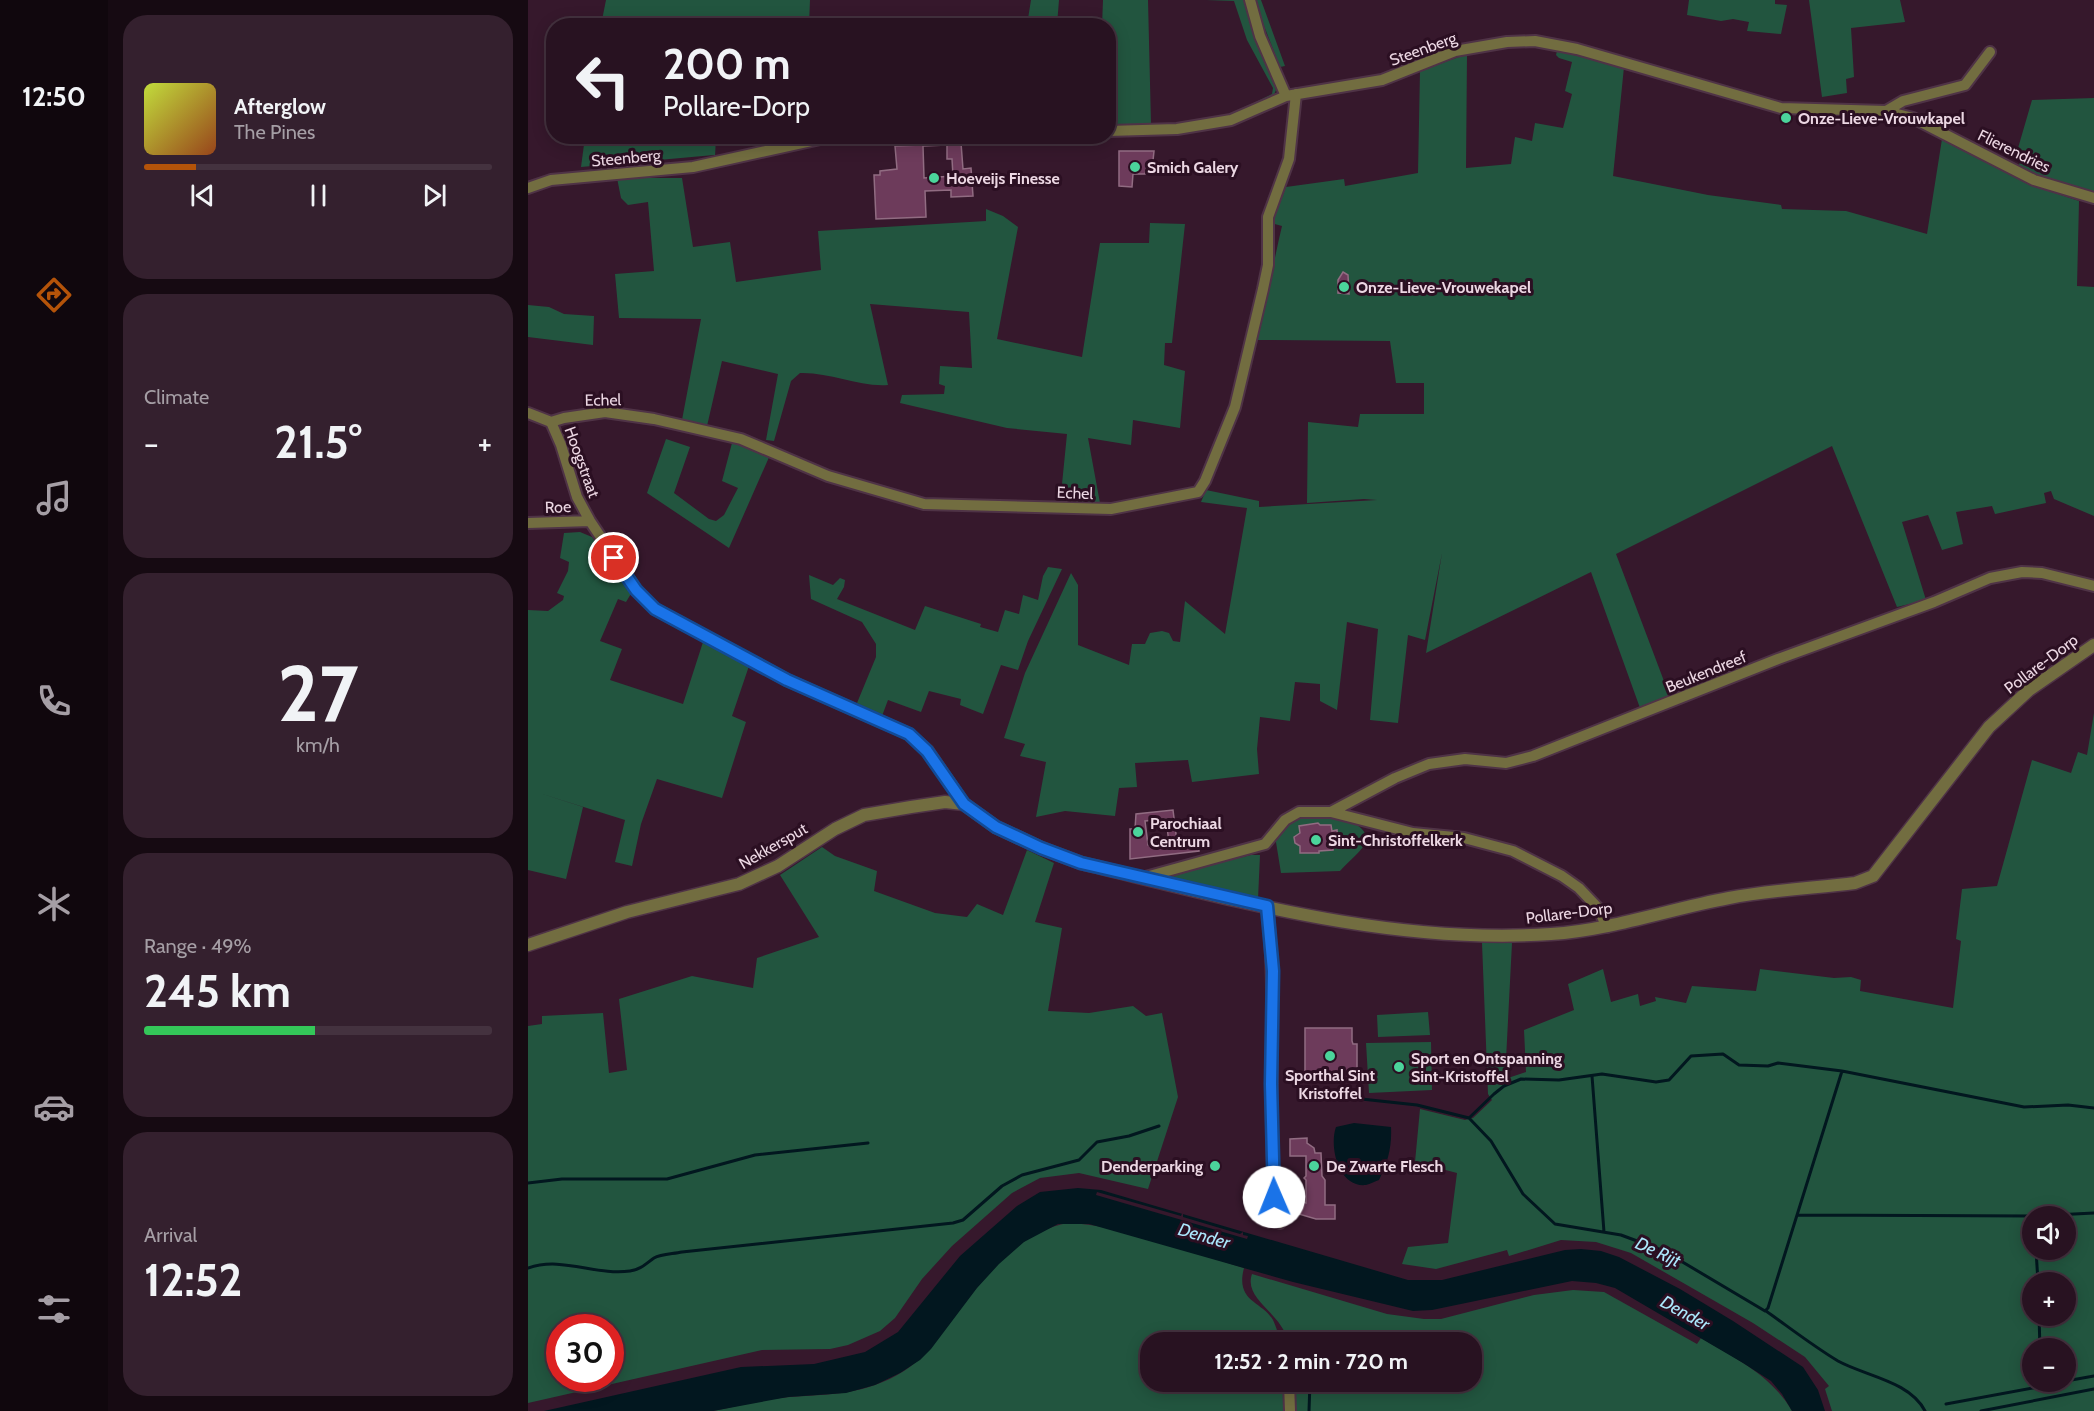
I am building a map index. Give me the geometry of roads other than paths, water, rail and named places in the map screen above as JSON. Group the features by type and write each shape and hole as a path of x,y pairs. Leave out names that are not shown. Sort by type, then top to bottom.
{"street":[{"path":"1250,0 1260,36 1291,95"},
{"name":"Steenberg","path":"1116,131 1146,131 1207,125 1231,120 1291,95 1382,80 1455,51 1507,42 1535,41 1577,50 1781,108"},
{"path":"1886,111 1903,101 1965,85 1990,52"},
{"name":"Echel","path":"551,422 605,412 622,413 665,422 741,439 828,476 924,504 1111,509 1198,492 1205,481 1235,407 1268,265 1268,217 1289,159 1291,95"},
{"name":"Flierendries","path":"1781,108 1886,111 1913,118 2034,180 2094,198"},
{"name":"Steenberg","path":"528,188 551,180 693,167 798,144"},
{"name":"Hoogstraat","path":"528,413 551,422 561,445 577,497 590,521 636,590 655,609 787,680 909,734 927,751 964,804"},
{"name":"Roe","path":"528,523 590,521"},
{"name":"Beukendreef","path":"1331,812 1395,778 1429,764 1465,759 1506,763 1533,756 1778,659 1934,602 1990,578 2006,574 2042,573 2094,586"},
{"name":"Pollare-Dorp","path":"964,804 996,827 1081,863 1365,927 1434,933 1552,934 1607,927 1729,898 1855,883 1873,876 1989,727 2029,690 2094,645"},
{"name":"Nekkersput","path":"528,945 627,912 739,884 778,866 835,829 864,814 945,802 964,804"},
{"path":"1142,878 1265,844 1285,820 1299,812 1331,812 1413,833 1464,838 1513,851 1562,876 1579,888 1598,908 1607,927"},
{"path":"1267,906 1273,971 1271,1084 1274,1197 1280,1223"},
{"path":"1289,1392 1290,1411"}],"water":[{"path":"1354,1123 1391,1127 1390,1148 1379,1180 1366,1185 1356,1184 1342,1173 1335,1154 1336,1127"},
{"name":"Dender","path":"1078,1188 1101,1190 1408,1280 1442,1280 1565,1250 1601,1251 1619,1257 1680,1289 1803,1367 1818,1390 1825,1411 1792,1411 1771,1381 1615,1288 1596,1283 1572,1281 1432,1310 1413,1311 1293,1282 1089,1224 1058,1224 1024,1242 999,1264 920,1360 875,1385 846,1393 788,1397 713,1411 544,1411 741,1367 814,1364 865,1352 898,1332 960,1256 1017,1206 1040,1192"}],"waterway":[{"path":"1469,1118 1504,1086 1521,1079 1559,1080 1602,1074 1656,1082 1669,1080 1691,1056 1723,1054 1739,1065 1768,1066 1778,1063 1842,1071 2024,1107 2068,1105 2094,1108"},
{"name":"De Rijt","path":"1343,1097 1417,1105 1469,1118 1491,1141 1523,1194 1555,1224 1621,1235 1664,1251 1765,1311 1768,1308 1842,1071"},
{"path":"1592,1076 1604,1232"},
{"path":"528,1268 554,1264 604,1271 630,1271 640,1268 654,1258 682,1252 953,1223 963,1220 1002,1186 1022,1175 1079,1160 1097,1142 1129,1136 1159,1126"},
{"path":"528,1183 562,1179 667,1179 755,1155 868,1143"},
{"path":"2076,1214 2094,1213"},
{"path":"1798,1215 2022,1216"},
{"path":"2037,1260 2037,1272"},
{"path":"1766,1311 1838,1361 1898,1386 1918,1401 1925,1411"},
{"path":"2039,1326 2040,1338"},
{"path":"2076,1379 2094,1376"},
{"path":"1981,1411 2094,1389"},
{"path":"1946,1404 2022,1390"},
{"path":"1309,1411 1310,1392"}],"place":[{"name":"Onze-Lieve-Vrouwkapel","path":"1786,118"},
{"name":"Smich Galery","path":"1135,167"},
{"name":"Hoeveijs Finesse","path":"934,178"},
{"name":"Onze-Lieve-Vrouwekapel","path":"1344,287"},
{"name":"Parochiaal Centrum","path":"1138,832"},
{"name":"Sint-Christoffelkerk","path":"1316,840"},
{"name":"Sporthal Sint Kristoffel","path":"1330,1056"},
{"name":"Sport en Ontspanning Sint-Kristoffel","path":"1399,1067"},
{"name":"Denderparking","path":"1215,1166"},
{"name":"De Zwarte Flesch","path":"1314,1166"}]}
